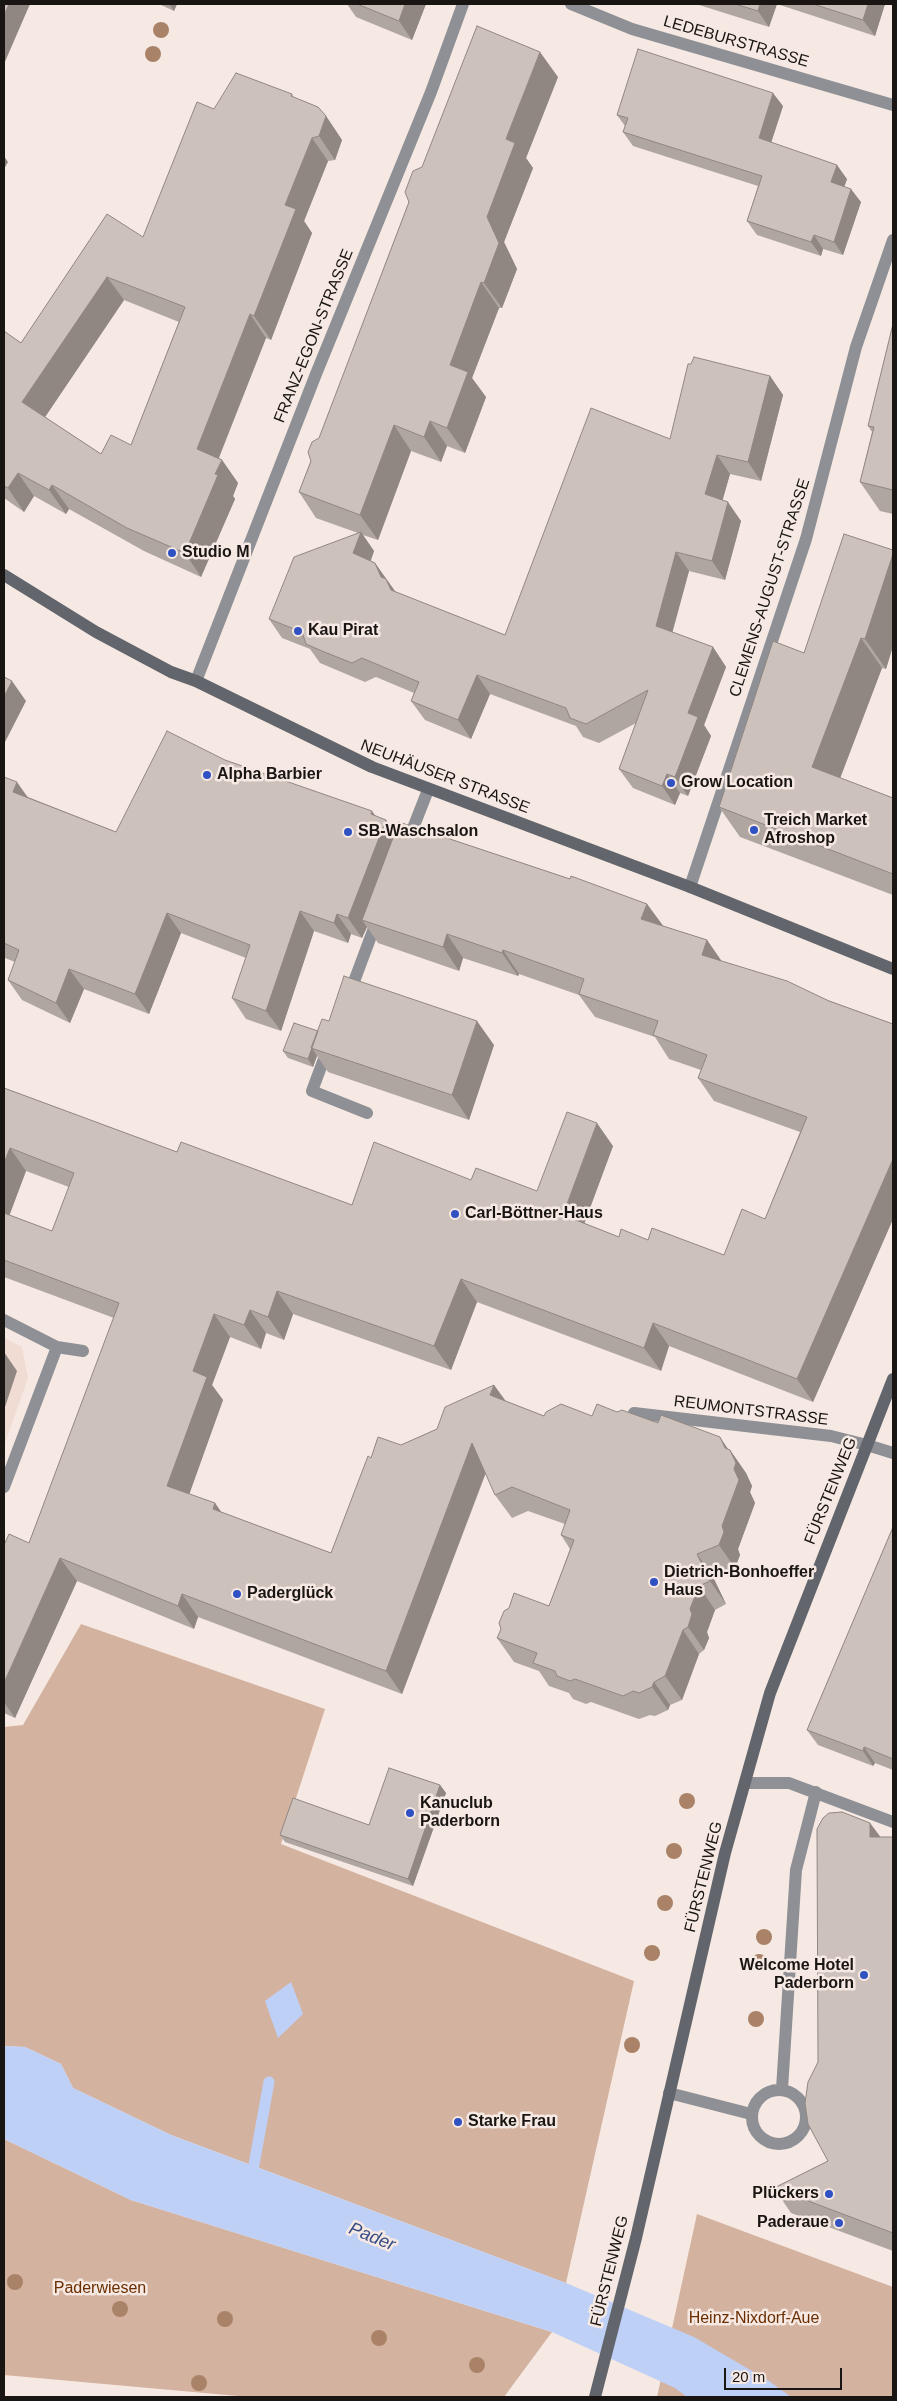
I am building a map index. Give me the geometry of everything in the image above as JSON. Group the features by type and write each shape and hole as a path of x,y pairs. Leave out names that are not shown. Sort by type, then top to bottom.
{"main road":[{"name":"NEUHÄUSER STRASSE","path":"4,575 96,632 171,672 196,681 372,767 428,790 690,887 893,969"},
{"name":"FÜRSTENWEG","path":"595,2395 622,2290 725,1853 770,1693 893,1379"}],"street":[{"name":"FRANZ-EGON-STRASSE","path":"196,681 316,374 431,92 463,4"},
{"name":"LEDEBURSTRASSE","path":"571,4 632,29 893,105"},
{"name":"CLEMENS-AUGUST-STRASSE","path":"690,887 806,539 856,347 893,240"},
{"path":"401,857 428,790"},
{"path":"346,1002 380,912"},
{"path":"332,1038 312,1091 367,1113"},
{"path":"4,1320 57,1347 83,1351"},
{"path":"4,1487 57,1347"},
{"name":"REUMONTSTRASSE","path":"634,1413 811,1434 893,1453"},
{"path":"746,1783 789,1783 893,1822"},
{"path":"782,2089 796,1870 816,1792"},
{"path":"782,2089 801,2100 807,2120 797,2139 776,2145 757,2134 751,2114 762,2095 782,2089"},
{"path":"669,2093 751,2114"}],"shaded area":[{"path":"4,1338 22,1347 28,1378 4,1446"}],"green space":[{"path":"81,1624 325,1709 281,1844 634,1981 566,2283 171,2135 73,2088 61,2064 25,2047 4,2046 4,1727 23,1725"},
{"name":"Paderwiesen","path":"4,2139 131,2200 552,2332 504,2397 249,2397 4,2375"},
{"name":"Heinz-Nixdorf-Aue","path":"697,2214 893,2287 893,2397 657,2397"}],"water":[{"path":"291,1982 303,2014 278,2038 265,2001"},
{"name":"Pader","path":"4,2046 25,2047 61,2064 73,2088 171,2135 566,2283 694,2337 769,2381 791,2397 687,2397 675,2388 552,2332 131,2200 4,2139"}],"building":[{"path":"4,4 9,4 4,15"},
{"path":"357,4 405,4 399,21"},
{"path":"735,4 760,4 758,11"},
{"path":"813,4 868,4 863,20"},
{"path":"477,26 540,52 506,139 515,143 487,217 499,243 484,283 481,282 450,365 468,372 447,428 430,421 424,437 394,425 360,515 299,492 311,461 308,452 312,442 319,438 409,202 405,192 413,171 422,167"},
{"path":"638,49 773,93 759,138 837,165 831,182 851,189 834,242 814,235 811,242 747,221 762,176 623,132 628,118 617,115"},
{"path":"236,73 292,94 291,96 318,107 326,116 319,136 312,138 285,205 296,209 254,316 250,314 197,449 222,460 215,474 218,475 185,553 127,528 52,485 49,490 18,473 8,488 4,486 4,331 21,343 107,214 143,237 197,102 214,109","holes":["107,277 185,307 131,445 111,435 101,454 22,402"]},
{"path":"893,324 893,490 860,482 874,427 868,426"},
{"path":"694,357 770,376 748,462 717,455 705,494 728,502 712,561 676,552 656,626 713,647 688,713 698,717 675,777 667,774 662,786 619,769 648,690 586,724 570,718 566,708 477,675 458,720 411,701 419,682 362,658 352,663 322,651 306,644 302,632 269,619 294,557 361,532 353,553 375,563 381,577 386,579 391,590 505,635 591,408 670,439 688,364 691,364"},
{"path":"844,534 893,550 893,554 865,639 861,638 812,767 893,798 893,874 719,807 773,641 804,653"},
{"path":"4,677 12,681 4,697"},
{"path":"167,731 225,760 372,811 371,814 386,820 348,918 337,914 334,923 300,911 266,1011 232,998 250,945 167,913 135,994 69,969 56,1003 8,980 19,950 4,943 4,777 17,782 13,792 116,832"},
{"path":"399,822 570,879 571,876 647,904 641,919 707,940 702,955 787,981 829,1001 893,1024 893,1159 797,1379 653,1323 644,1348 461,1279 434,1346 277,1291 268,1317 250,1310 244,1325 214,1314 193,1371 207,1377 167,1486 215,1503 213,1509 331,1553 368,1456 371,1458 378,1437 401,1445 437,1429 445,1407 494,1385 490,1395 544,1416 546,1412 561,1404 592,1416 597,1404 617,1412 622,1410 658,1423 661,1415 720,1437 725,1448 730,1450 736,1463 734,1469 739,1480 722,1526 724,1532 719,1545 697,1554 710,1581 699,1586 690,1609 692,1614 688,1627 683,1630 665,1676 654,1682 652,1687 639,1693 633,1691 623,1696 575,1679 570,1681 557,1676 555,1671 533,1663 537,1653 497,1638 501,1629 499,1623 504,1611 509,1608 514,1593 549,1606 574,1540 561,1535 570,1510 512,1487 495,1495 472,1443 386,1671 182,1594 178,1606 60,1558 4,1683 4,1545 9,1534 29,1543 119,1303 4,1260 4,1213 52,1231 74,1173 10,1148 4,1163 4,1088 177,1152 181,1142 352,1205 374,1142 471,1180 476,1168 537,1191 567,1112 597,1123 563,1215 619,1237 621,1229 648,1240 652,1228 724,1255 742,1209 765,1219 807,1117 698,1078 707,1055 653,1035 658,1021 579,994 584,979 503,950 502,953 447,934 443,947 362,920"},
{"path":"344,976 477,1021 452,1095 311,1048 322,1019 329,1021"},
{"path":"294,1023 318,1031 308,1059 283,1051"},
{"path":"893,1527 893,1759 864,1747 863,1751 807,1730"},
{"path":"389,1768 440,1785 408,1879 280,1835 293,1798 369,1825"},
{"name":"Welcome Hotel Paderborn","path":"842,1812 870,1823 870,1837 893,1837 893,2233 774,2188 828,2161 808,2124 805,2103 808,2082 818,2062 817,1829 823,1818 829,1813"}],"waterway":[{"path":"251,2181 269,2082"}],"place":[{"name":"Studio M","path":"172,553"},
{"name":"Kau Pirat","path":"298,631"},
{"name":"Alpha Barbier","path":"207,775"},
{"name":"Grow Location","path":"671,783"},
{"name":"Treich Market Afroshop","path":"754,830"},
{"name":"SB-Waschsalon","path":"348,832"},
{"name":"Carl-Böttner-Haus","path":"455,1214"},
{"name":"Dietrich-Bonhoeffer Haus","path":"654,1582"},
{"name":"Paderglück","path":"237,1594"},
{"name":"Kanuclub Paderborn","path":"410,1813"},
{"name":"Welcome Hotel Paderborn","path":"864,1975"},
{"name":"Starke Frau","path":"458,2122"},
{"name":"Plückers","path":"829,2194"},
{"name":"Paderaue","path":"839,2223"}]}
